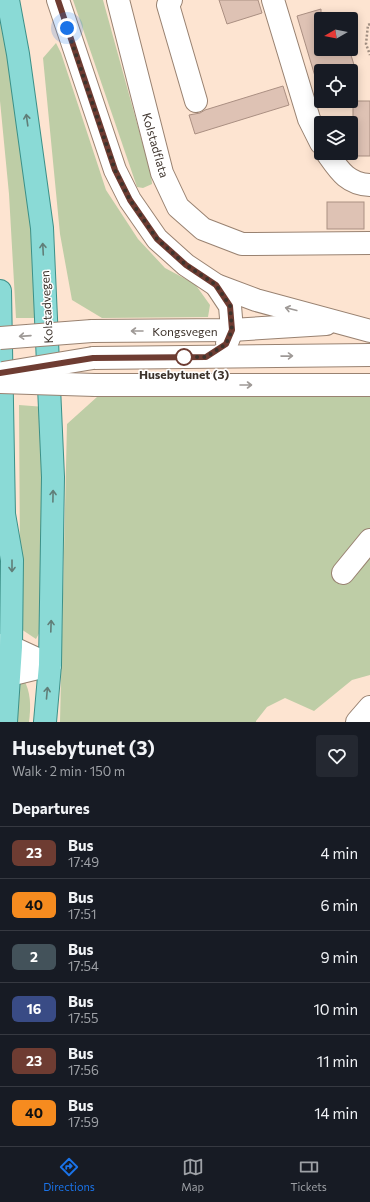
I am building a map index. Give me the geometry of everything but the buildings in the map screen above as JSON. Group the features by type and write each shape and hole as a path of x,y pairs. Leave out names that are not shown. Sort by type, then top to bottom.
{"main road":[{"name":"Kolstadvegen","path":"8,0 18,54 42,228 53,477 50,665"},
{"path":"0,291 4,514 12,560 6,646 6,722"},
{"path":"0,537 4,514"},
{"path":"45,722 50,665"}],"street":[{"path":"58,0 115,170 130,200 157,239 186,265 216,285 256,300 342,322 370,331"},
{"name":"Kolstadflata","path":"118,0 162,173 178,207 203,229 242,244 370,243"},
{"path":"171,0 168,5 196,101"},
{"path":"273,0 309,119 314,129"},
{"path":"332,160 340,171 350,180 360,184 370,185"},
{"path":"206,357 226,344 232,330 230,306 216,285"},
{"name":"Kongsvegen","path":"0,338 92,331 232,330 284,328 342,322 370,322"},
{"path":"0,373 93,358 370,355"},
{"path":"0,382 94,385 370,385"},
{"path":"343,573 370,540"},
{"path":"6,646 50,665"},
{"path":"5,675 50,665"},
{"path":"357,722 370,707"}],"path":[{"path":"370,24 368,25 366,44 370,55"}],"green space":[{"path":"0,0 22,137 40,318 16,318 9,194 0,101"},
{"path":"73,0 103,0 151,174 152,184 143,188 137,187"},
{"path":"56,43 61,53 106,190 138,239 165,268 195,284 210,305 208,317 102,318 72,300 60,234 43,58"},
{"path":"97,397 370,397 370,675 352,680 314,711 285,698 267,707 256,722 60,722 67,424"},
{"path":"19,405 45,407 43,626 36,639 18,627 20,565"},
{"path":"15,676 23,678 28,689 30,705 29,722 12,722"}],"bus line":[{"name":"23","path":"0,373 93,358 206,357 226,344 232,330 230,306 216,285 186,265 157,239 130,200 115,170 58,0"}],"place":[{"name":"Husebytunet (3)","path":"184,357"}],"route":[{"path":"67,28 115,170 130,200 157,239 186,265 216,285 230,306 232,330 226,344 206,357 178,357 184,357"}]}
